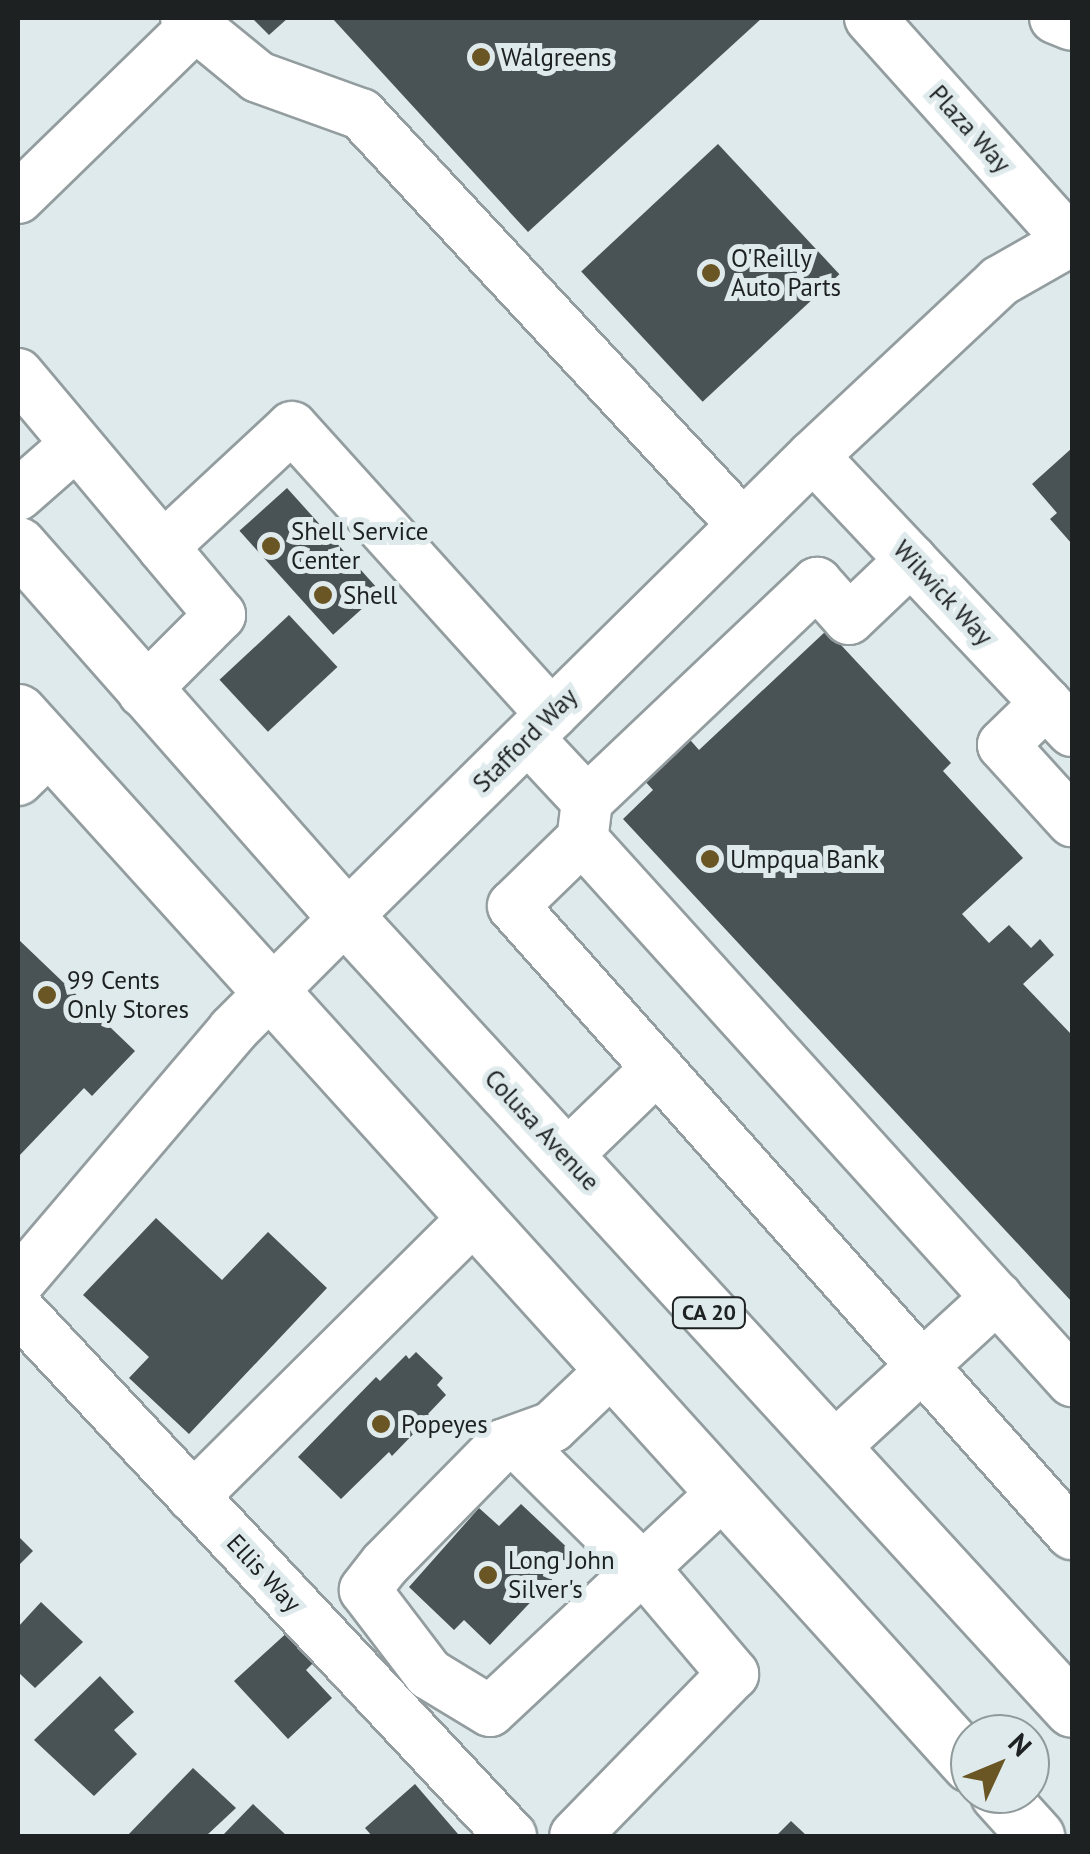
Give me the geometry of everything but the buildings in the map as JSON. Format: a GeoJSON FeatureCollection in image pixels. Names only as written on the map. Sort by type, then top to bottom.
{"type":"FeatureCollection","features":[{"type":"Feature","properties":{"kind":"highway","name":"Colusa Avenue"},"geometry":{"type":"LineString","coordinates":[[18,546],[143,692],[346,917],[1069,1699]]}},
{"type":"Feature","properties":{"kind":"highway"},"geometry":{"type":"LineString","coordinates":[[28,747],[272,991],[950,1742]]}},
{"type":"Feature","properties":{"kind":"highway"},"geometry":{"type":"LineString","coordinates":[[1016,1814],[1036,1836]]}},
{"type":"Feature","properties":{"kind":"street","name":"Plaza Way"},"geometry":{"type":"LineString","coordinates":[[870,18],[1071,241]]}},
{"type":"Feature","properties":{"kind":"street"},"geometry":{"type":"LineString","coordinates":[[1055,18],[1072,25]]}},
{"type":"Feature","properties":{"kind":"street"},"geometry":{"type":"LineString","coordinates":[[18,198],[190,22],[258,76],[361,114],[743,526]]}},
{"type":"Feature","properties":{"kind":"street","name":"Stafford Way"},"geometry":{"type":"LineString","coordinates":[[18,1283],[233,1030],[346,917],[813,456],[1000,281],[1071,241]]}},
{"type":"Feature","properties":{"kind":"street"},"geometry":{"type":"LineString","coordinates":[[18,374],[220,615],[143,692]]}},
{"type":"Feature","properties":{"kind":"street"},"geometry":{"type":"LineString","coordinates":[[162,547],[292,427],[449,601],[540,726],[584,820],[1072,1381]]}},
{"type":"Feature","properties":{"kind":"street"},"geometry":{"type":"LineString","coordinates":[[18,496],[76,444]]}},
{"type":"Feature","properties":{"kind":"street","name":"Wilwick Way"},"geometry":{"type":"LineString","coordinates":[[813,456],[1059,717]]}},
{"type":"Feature","properties":{"kind":"street"},"geometry":{"type":"LineString","coordinates":[[912,560],[849,618],[817,583],[584,820],[513,906],[1072,1534]]}},
{"type":"Feature","properties":{"kind":"street"},"geometry":{"type":"LineString","coordinates":[[1059,717],[1003,744],[1072,821]]}},
{"type":"Feature","properties":{"kind":"street"},"geometry":{"type":"LineString","coordinates":[[566,1156],[657,1068]]}},
{"type":"Feature","properties":{"kind":"street"},"geometry":{"type":"LineString","coordinates":[[194,1498],[476,1216]]}},
{"type":"Feature","properties":{"kind":"street"},"geometry":{"type":"LineString","coordinates":[[833,1448],[997,1297]]}},
{"type":"Feature","properties":{"kind":"street","name":"Ellis Way"},"geometry":{"type":"LineString","coordinates":[[18,1309],[511,1836]]}},
{"type":"Feature","properties":{"kind":"street"},"geometry":{"type":"LineString","coordinates":[[490,1711],[428,1674],[365,1590],[385,1564],[502,1445],[552,1427],[613,1369]]}},
{"type":"Feature","properties":{"kind":"street"},"geometry":{"type":"LineString","coordinates":[[515,1441],[644,1569],[733,1674],[575,1836]]}},
{"type":"Feature","properties":{"kind":"street"},"geometry":{"type":"LineString","coordinates":[[440,1761],[724,1492]]}},
{"type":"Feature","properties":{"kind":"place","name":"Walgreens"},"geometry":{"type":"Point","coordinates":[481,57]}},
{"type":"Feature","properties":{"kind":"place","name":"O'Reilly Auto Parts"},"geometry":{"type":"Point","coordinates":[711,273]}},
{"type":"Feature","properties":{"kind":"place","name":"Shell Service Center"},"geometry":{"type":"Point","coordinates":[271,546]}},
{"type":"Feature","properties":{"kind":"place","name":"Shell"},"geometry":{"type":"Point","coordinates":[323,595]}},
{"type":"Feature","properties":{"kind":"place","name":"Umpqua Bank"},"geometry":{"type":"Point","coordinates":[710,859]}},
{"type":"Feature","properties":{"kind":"place","name":"99 Cents Only Stores"},"geometry":{"type":"Point","coordinates":[47,995]}},
{"type":"Feature","properties":{"kind":"place","name":"Popeyes"},"geometry":{"type":"Point","coordinates":[381,1424]}},
{"type":"Feature","properties":{"kind":"place","name":"Long John Silver's"},"geometry":{"type":"Point","coordinates":[488,1575]}}]}
